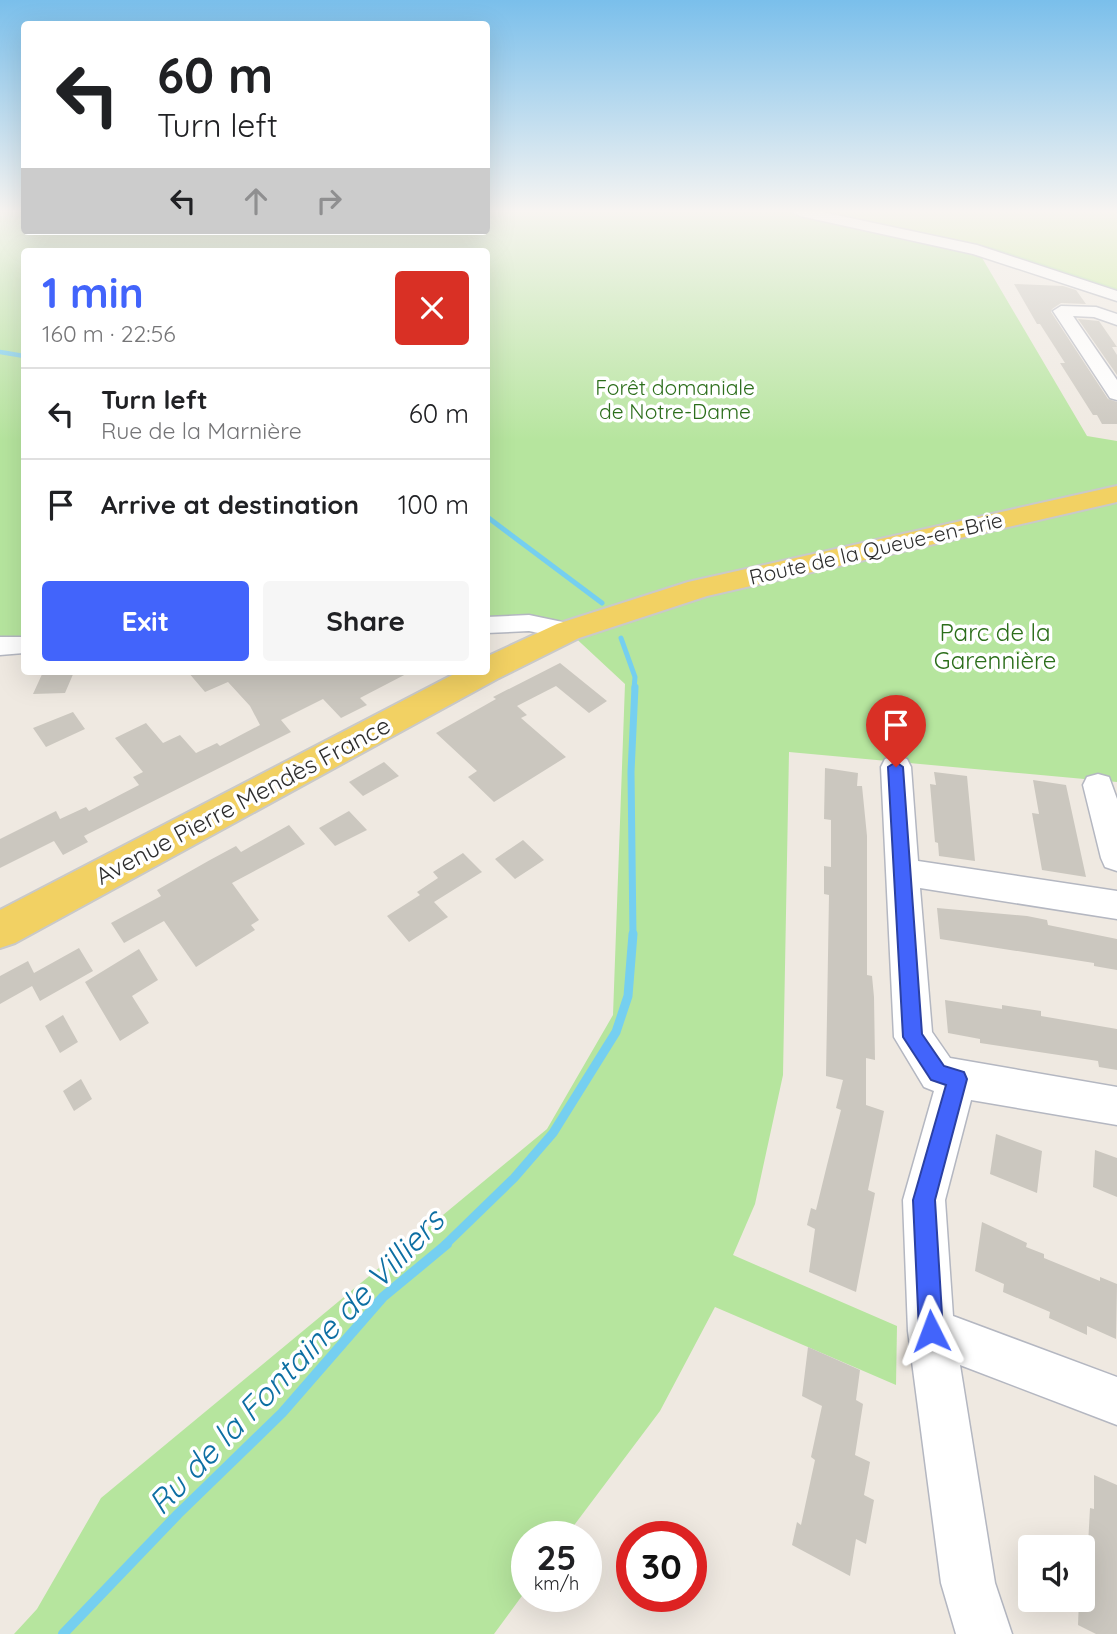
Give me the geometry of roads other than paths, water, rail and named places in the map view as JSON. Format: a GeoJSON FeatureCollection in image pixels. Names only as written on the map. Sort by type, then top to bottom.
{"type":"FeatureCollection","features":[{"type":"Feature","properties":{"kind":"main road","name":"Route de la Queue-en-Brie"},"geometry":{"type":"LineString","coordinates":[[636,609],[699,589],[1117,494]]}},
{"type":"Feature","properties":{"kind":"main road","name":"Avenue Pierre Mendès France"},"geometry":{"type":"LineString","coordinates":[[490,670],[568,631],[636,609]]}},
{"type":"Feature","properties":{"kind":"main road","name":"Avenue Pierre Mendès France"},"geometry":{"type":"LineString","coordinates":[[0,930],[480,675]]}},
{"type":"Feature","properties":{"kind":"street"},"geometry":{"type":"LineString","coordinates":[[1046,288],[1117,394]]}},
{"type":"Feature","properties":{"kind":"street"},"geometry":{"type":"LineString","coordinates":[[1093,288],[1117,296]]}},
{"type":"Feature","properties":{"kind":"street"},"geometry":{"type":"LineString","coordinates":[[1054,300],[1117,320]]}},
{"type":"Feature","properties":{"kind":"street"},"geometry":{"type":"LineString","coordinates":[[490,625],[529,624],[568,631]]}},
{"type":"Feature","properties":{"kind":"street"},"geometry":{"type":"LineString","coordinates":[[0,646],[21,645]]}},
{"type":"Feature","properties":{"kind":"street"},"geometry":{"type":"LineString","coordinates":[[896,767],[913,1037],[938,1073],[957,1079],[1117,1106]]}},
{"type":"Feature","properties":{"kind":"street"},"geometry":{"type":"LineString","coordinates":[[1098,785],[1117,858]]}},
{"type":"Feature","properties":{"kind":"street"},"geometry":{"type":"LineString","coordinates":[[902,872],[1117,905]]}},
{"type":"Feature","properties":{"kind":"street"},"geometry":{"type":"LineString","coordinates":[[957,1079],[924,1200],[931,1331],[968,1583],[984,1634]]}},
{"type":"Feature","properties":{"kind":"street"},"geometry":{"type":"LineString","coordinates":[[931,1331],[1117,1401]]}},
{"type":"Feature","properties":{"kind":"waterway","name":"Ru de la Fontaine de Villiers"},"geometry":{"type":"LineString","coordinates":[[0,352],[21,356]]}},
{"type":"Feature","properties":{"kind":"waterway","name":"Ru de la Fontaine de Villiers"},"geometry":{"type":"LineString","coordinates":[[490,519],[602,603]]}},
{"type":"Feature","properties":{"kind":"waterway","name":"Ru de la Fontaine de Villiers"},"geometry":{"type":"LineString","coordinates":[[621,638],[635,677],[634,689]]}},
{"type":"Feature","properties":{"kind":"waterway","name":"Ru de la Fontaine de Villiers"},"geometry":{"type":"LineString","coordinates":[[633,934],[631,772],[635,687]]}},
{"type":"Feature","properties":{"kind":"waterway","name":"Ru de la Fontaine de Villiers"},"geometry":{"type":"LineString","coordinates":[[445,1245],[514,1178],[553,1133],[616,1032],[628,996],[633,934]]}},
{"type":"Feature","properties":{"kind":"waterway","name":"Ru de la Fontaine de Villiers"},"geometry":{"type":"LineString","coordinates":[[63,1634],[178,1514],[282,1413],[383,1297],[447,1244]]}},
{"type":"Feature","properties":{"kind":"park label","name":"Forêt domaniale de Notre-Dame"},"geometry":{"type":"Point","coordinates":[675,400]}},
{"type":"Feature","properties":{"kind":"park label","name":"Parc de la Garennière"},"geometry":{"type":"Point","coordinates":[995,647]}}]}
